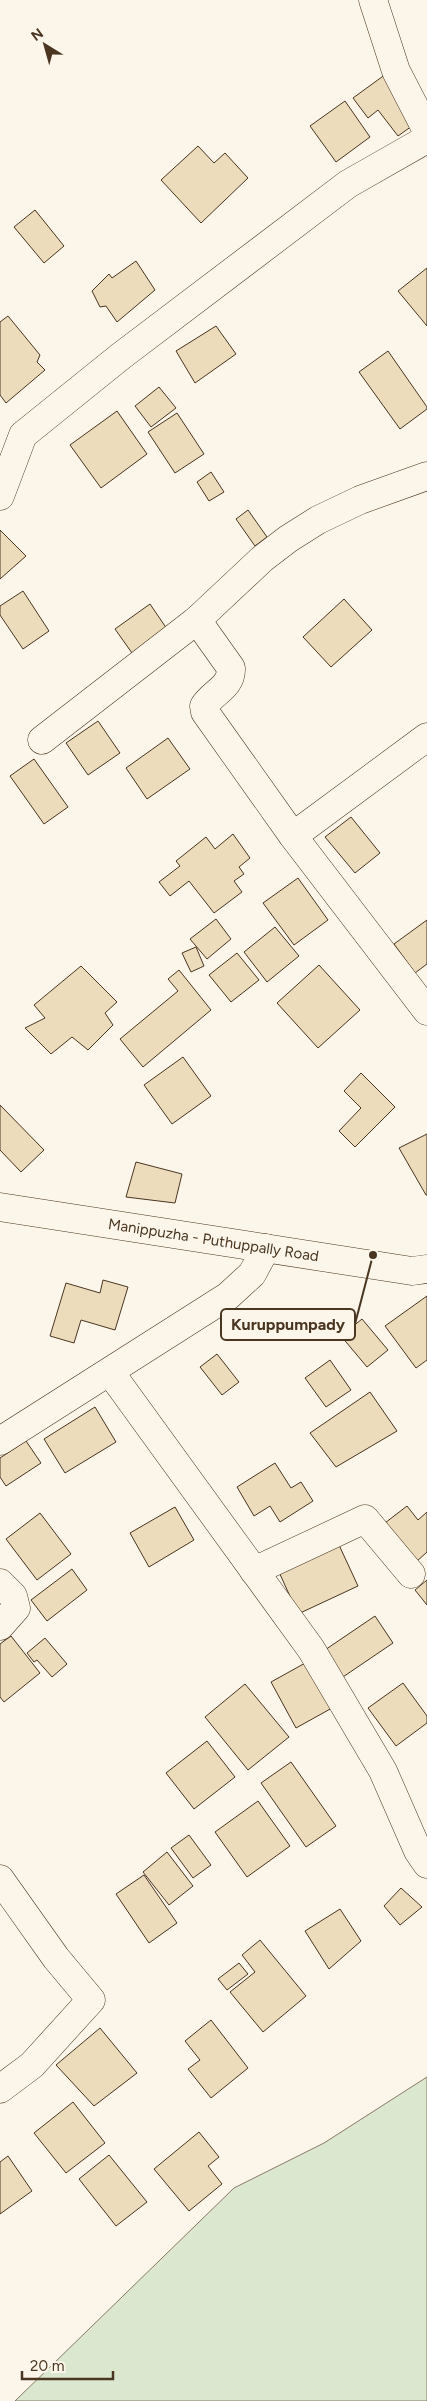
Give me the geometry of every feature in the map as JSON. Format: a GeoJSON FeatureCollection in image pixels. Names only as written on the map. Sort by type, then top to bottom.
{"type":"FeatureCollection","features":[{"type":"Feature","properties":{"kind":"street"},"geometry":{"type":"LineString","coordinates":[[373,0],[396,71],[427,131]]}},
{"type":"Feature","properties":{"kind":"street"},"geometry":{"type":"LineString","coordinates":[[0,496],[22,435],[121,356],[348,184],[427,140]]}},
{"type":"Feature","properties":{"kind":"street"},"geometry":{"type":"LineString","coordinates":[[42,740],[197,620],[262,559],[318,520],[360,500],[427,476]]}},
{"type":"Feature","properties":{"kind":"street"},"geometry":{"type":"LineString","coordinates":[[197,620],[231,668],[229,682],[208,700],[204,706],[206,712],[293,836],[427,1011]]}},
{"type":"Feature","properties":{"kind":"street"},"geometry":{"type":"LineString","coordinates":[[293,836],[427,737]]}},
{"type":"Feature","properties":{"kind":"street","name":"Manippuzha - Puthuppally Road"},"geometry":{"type":"LineString","coordinates":[[0,1207],[412,1271],[427,1269]]}},
{"type":"Feature","properties":{"kind":"street"},"geometry":{"type":"LineString","coordinates":[[0,1441],[228,1296],[252,1274],[266,1248]]}},
{"type":"Feature","properties":{"kind":"street"},"geometry":{"type":"LineString","coordinates":[[110,1372],[310,1649],[383,1771],[418,1851],[427,1864]]}},
{"type":"Feature","properties":{"kind":"street"},"geometry":{"type":"LineString","coordinates":[[254,1571],[365,1519],[411,1574]]}},
{"type":"Feature","properties":{"kind":"street"},"geometry":{"type":"LineString","coordinates":[[0,1584],[13,1596],[16,1608],[0,1626]]}},
{"type":"Feature","properties":{"kind":"street"},"geometry":{"type":"LineString","coordinates":[[0,1880],[56,1958],[91,2000],[32,2065],[0,2089]]}},
{"type":"Feature","properties":{"kind":"green space"},"geometry":{"type":"Polygon","coordinates":[[[427,2077],[427,2401],[15,2401],[234,2188],[324,2143],[427,2077]]]}},
{"type":"Feature","properties":{"kind":"building"},"geometry":{"type":"Polygon","coordinates":[[[386,74],[419,121],[398,136],[378,110],[368,118],[353,98],[386,74]]]}},
{"type":"Feature","properties":{"kind":"building"},"geometry":{"type":"Polygon","coordinates":[[[345,101],[370,137],[336,162],[310,126],[345,101]]]}},
{"type":"Feature","properties":{"kind":"building"},"geometry":{"type":"Polygon","coordinates":[[[198,146],[214,163],[225,153],[248,178],[201,223],[161,180],[198,146]]]}},
{"type":"Feature","properties":{"kind":"building"},"geometry":{"type":"Polygon","coordinates":[[[35,210],[64,246],[44,263],[14,227],[35,210]]]}},
{"type":"Feature","properties":{"kind":"building"},"geometry":{"type":"Polygon","coordinates":[[[136,261],[155,290],[117,322],[106,306],[100,307],[92,291],[109,274],[112,278],[136,261]]]}},
{"type":"Feature","properties":{"kind":"building"},"geometry":{"type":"Polygon","coordinates":[[[427,268],[427,326],[398,291],[427,268]]]}},
{"type":"Feature","properties":{"kind":"building"},"geometry":{"type":"Polygon","coordinates":[[[8,316],[40,355],[37,362],[45,370],[6,403],[0,395],[0,322],[8,316]]]}},
{"type":"Feature","properties":{"kind":"building"},"geometry":{"type":"Polygon","coordinates":[[[216,326],[236,354],[195,383],[176,351],[216,326]]]}},
{"type":"Feature","properties":{"kind":"building"},"geometry":{"type":"Polygon","coordinates":[[[388,351],[427,407],[427,409],[400,429],[359,372],[388,351]]]}},
{"type":"Feature","properties":{"kind":"building"},"geometry":{"type":"Polygon","coordinates":[[[159,387],[176,408],[151,427],[135,406],[159,387]]]}},
{"type":"Feature","properties":{"kind":"building"},"geometry":{"type":"Polygon","coordinates":[[[117,411],[147,454],[101,488],[70,445],[117,411]]]}},
{"type":"Feature","properties":{"kind":"building"},"geometry":{"type":"Polygon","coordinates":[[[177,413],[204,454],[175,473],[148,432],[177,413]]]}},
{"type":"Feature","properties":{"kind":"building"},"geometry":{"type":"Polygon","coordinates":[[[211,472],[224,492],[209,501],[197,482],[211,472]]]}},
{"type":"Feature","properties":{"kind":"building"},"geometry":{"type":"Polygon","coordinates":[[[248,510],[267,537],[255,546],[236,519],[248,510]]]}},
{"type":"Feature","properties":{"kind":"building"},"geometry":{"type":"Polygon","coordinates":[[[0,530],[26,556],[0,579],[0,530]]]}},
{"type":"Feature","properties":{"kind":"building"},"geometry":{"type":"Polygon","coordinates":[[[23,591],[49,631],[23,649],[0,615],[0,606],[23,591]]]}},
{"type":"Feature","properties":{"kind":"building"},"geometry":{"type":"Polygon","coordinates":[[[344,599],[372,630],[331,667],[303,637],[344,599]]]}},
{"type":"Feature","properties":{"kind":"building"},"geometry":{"type":"Polygon","coordinates":[[[150,604],[167,629],[132,653],[115,629],[150,604]]]}},
{"type":"Feature","properties":{"kind":"building"},"geometry":{"type":"Polygon","coordinates":[[[98,721],[120,753],[88,775],[66,743],[98,721]]]}},
{"type":"Feature","properties":{"kind":"building"},"geometry":{"type":"Polygon","coordinates":[[[168,738],[190,769],[147,799],[126,768],[168,738]]]}},
{"type":"Feature","properties":{"kind":"building"},"geometry":{"type":"Polygon","coordinates":[[[34,759],[68,807],[44,824],[10,776],[34,759]]]}},
{"type":"Feature","properties":{"kind":"building"},"geometry":{"type":"Polygon","coordinates":[[[351,817],[380,853],[355,873],[325,837],[351,817]]]}},
{"type":"Feature","properties":{"kind":"building"},"geometry":{"type":"Polygon","coordinates":[[[233,834],[250,858],[239,867],[244,874],[234,881],[242,892],[214,913],[189,881],[170,896],[159,882],[180,866],[176,861],[206,837],[215,849],[233,834]]]}},
{"type":"Feature","properties":{"kind":"building"},"geometry":{"type":"Polygon","coordinates":[[[298,878],[328,920],[294,945],[263,903],[298,878]]]}},
{"type":"Feature","properties":{"kind":"building"},"geometry":{"type":"Polygon","coordinates":[[[216,919],[231,939],[207,959],[190,939],[216,919]]]}},
{"type":"Feature","properties":{"kind":"building"},"geometry":{"type":"Polygon","coordinates":[[[427,920],[427,964],[415,973],[394,944],[427,920]]]}},
{"type":"Feature","properties":{"kind":"building"},"geometry":{"type":"Polygon","coordinates":[[[275,927],[299,956],[267,982],[244,952],[275,927]]]}},
{"type":"Feature","properties":{"kind":"building"},"geometry":{"type":"Polygon","coordinates":[[[196,947],[204,966],[191,972],[182,953],[196,947]]]}},
{"type":"Feature","properties":{"kind":"building"},"geometry":{"type":"Polygon","coordinates":[[[237,953],[259,980],[231,1002],[209,975],[237,953]]]}},
{"type":"Feature","properties":{"kind":"building"},"geometry":{"type":"Polygon","coordinates":[[[319,965],[360,1010],[318,1048],[277,1003],[319,965]]]}},
{"type":"Feature","properties":{"kind":"building"},"geometry":{"type":"Polygon","coordinates":[[[81,966],[117,1002],[105,1013],[113,1025],[88,1050],[72,1037],[51,1054],[25,1028],[45,1018],[34,1005],[81,966]]]}},
{"type":"Feature","properties":{"kind":"building"},"geometry":{"type":"Polygon","coordinates":[[[179,970],[211,1010],[143,1067],[120,1039],[178,991],[168,979],[179,970]]]}},
{"type":"Feature","properties":{"kind":"building"},"geometry":{"type":"Polygon","coordinates":[[[183,1057],[211,1096],[172,1124],[144,1085],[183,1057]]]}},
{"type":"Feature","properties":{"kind":"building"},"geometry":{"type":"Polygon","coordinates":[[[361,1073],[395,1107],[355,1147],[339,1131],[361,1108],[344,1091],[361,1073]]]}},
{"type":"Feature","properties":{"kind":"building"},"geometry":{"type":"Polygon","coordinates":[[[0,1105],[44,1150],[21,1172],[0,1150],[0,1105]]]}},
{"type":"Feature","properties":{"kind":"building"},"geometry":{"type":"Polygon","coordinates":[[[427,1134],[427,1195],[426,1195],[399,1148],[427,1134]]]}},
{"type":"Feature","properties":{"kind":"building"},"geometry":{"type":"Polygon","coordinates":[[[136,1162],[182,1174],[175,1203],[126,1197],[136,1162]]]}},
{"type":"Feature","properties":{"kind":"building"},"geometry":{"type":"Polygon","coordinates":[[[103,1280],[128,1287],[115,1330],[81,1320],[74,1343],[50,1336],[66,1283],[100,1293],[103,1280]]]}},
{"type":"Feature","properties":{"kind":"building"},"geometry":{"type":"Polygon","coordinates":[[[427,1296],[427,1360],[416,1368],[385,1326],[427,1296]]]}},
{"type":"Feature","properties":{"kind":"building"},"geometry":{"type":"Polygon","coordinates":[[[362,1319],[388,1350],[367,1367],[341,1336],[362,1319]]]}},
{"type":"Feature","properties":{"kind":"building"},"geometry":{"type":"Polygon","coordinates":[[[217,1354],[239,1382],[222,1395],[200,1367],[217,1354]]]}},
{"type":"Feature","properties":{"kind":"building"},"geometry":{"type":"Polygon","coordinates":[[[330,1360],[351,1390],[326,1407],[305,1378],[330,1360]]]}},
{"type":"Feature","properties":{"kind":"building"},"geometry":{"type":"Polygon","coordinates":[[[370,1392],[397,1431],[336,1467],[310,1433],[370,1392]]]}},
{"type":"Feature","properties":{"kind":"building"},"geometry":{"type":"Polygon","coordinates":[[[95,1407],[116,1442],[65,1473],[44,1439],[95,1407]]]}},
{"type":"Feature","properties":{"kind":"building"},"geometry":{"type":"Polygon","coordinates":[[[26,1441],[41,1463],[6,1486],[0,1477],[0,1458],[26,1441]]]}},
{"type":"Feature","properties":{"kind":"building"},"geometry":{"type":"Polygon","coordinates":[[[275,1463],[291,1488],[301,1482],[313,1501],[280,1522],[270,1506],[254,1516],[237,1487],[275,1463]]]}},
{"type":"Feature","properties":{"kind":"building"},"geometry":{"type":"Polygon","coordinates":[[[407,1506],[418,1520],[427,1512],[427,1552],[416,1562],[385,1523],[407,1506]]]}},
{"type":"Feature","properties":{"kind":"building"},"geometry":{"type":"Polygon","coordinates":[[[175,1507],[194,1540],[149,1567],[130,1533],[175,1507]]]}},
{"type":"Feature","properties":{"kind":"building"},"geometry":{"type":"Polygon","coordinates":[[[40,1513],[71,1554],[37,1580],[6,1539],[40,1513]]]}},
{"type":"Feature","properties":{"kind":"building"},"geometry":{"type":"Polygon","coordinates":[[[339,1545],[358,1586],[298,1614],[279,1572],[339,1545]]]}},
{"type":"Feature","properties":{"kind":"building"},"geometry":{"type":"Polygon","coordinates":[[[72,1569],[87,1590],[47,1621],[31,1600],[72,1569]]]}},
{"type":"Feature","properties":{"kind":"building"},"geometry":{"type":"Polygon","coordinates":[[[427,1580],[427,1605],[415,1590],[427,1580]]]}},
{"type":"Feature","properties":{"kind":"building"},"geometry":{"type":"Polygon","coordinates":[[[375,1616],[393,1643],[337,1681],[319,1654],[375,1616]]]}},
{"type":"Feature","properties":{"kind":"building"},"geometry":{"type":"Polygon","coordinates":[[[11,1636],[40,1673],[4,1702],[0,1697],[0,1644],[11,1636]]]}},
{"type":"Feature","properties":{"kind":"building"},"geometry":{"type":"Polygon","coordinates":[[[45,1638],[67,1664],[52,1677],[37,1660],[34,1662],[27,1653],[45,1638]]]}},
{"type":"Feature","properties":{"kind":"building"},"geometry":{"type":"Polygon","coordinates":[[[307,1662],[332,1708],[296,1728],[271,1682],[307,1662]]]}},
{"type":"Feature","properties":{"kind":"building"},"geometry":{"type":"Polygon","coordinates":[[[403,1683],[427,1716],[427,1723],[396,1746],[368,1708],[403,1683]]]}},
{"type":"Feature","properties":{"kind":"building"},"geometry":{"type":"Polygon","coordinates":[[[245,1684],[289,1737],[248,1770],[205,1717],[245,1684]]]}},
{"type":"Feature","properties":{"kind":"building"},"geometry":{"type":"Polygon","coordinates":[[[207,1741],[235,1777],[194,1809],[166,1773],[207,1741]]]}},
{"type":"Feature","properties":{"kind":"building"},"geometry":{"type":"Polygon","coordinates":[[[291,1762],[336,1826],[306,1847],[261,1783],[291,1762]]]}},
{"type":"Feature","properties":{"kind":"building"},"geometry":{"type":"Polygon","coordinates":[[[258,1801],[290,1846],[247,1877],[215,1832],[258,1801]]]}},
{"type":"Feature","properties":{"kind":"building"},"geometry":{"type":"Polygon","coordinates":[[[189,1835],[211,1865],[193,1878],[171,1848],[189,1835]]]}},
{"type":"Feature","properties":{"kind":"building"},"geometry":{"type":"Polygon","coordinates":[[[167,1852],[193,1886],[169,1905],[143,1872],[167,1852]]]}},
{"type":"Feature","properties":{"kind":"building"},"geometry":{"type":"Polygon","coordinates":[[[144,1875],[177,1923],[149,1943],[116,1894],[144,1875]]]}},
{"type":"Feature","properties":{"kind":"building"},"geometry":{"type":"Polygon","coordinates":[[[401,1888],[422,1907],[400,1925],[384,1906],[401,1888]]]}},
{"type":"Feature","properties":{"kind":"building"},"geometry":{"type":"Polygon","coordinates":[[[340,1909],[361,1941],[329,1969],[305,1931],[340,1909]]]}},
{"type":"Feature","properties":{"kind":"building"},"geometry":{"type":"Polygon","coordinates":[[[260,1940],[306,1996],[263,2032],[230,1992],[255,1972],[242,1955],[260,1940]]]}},
{"type":"Feature","properties":{"kind":"building"},"geometry":{"type":"Polygon","coordinates":[[[239,1963],[248,1974],[227,1990],[218,1979],[239,1963]]]}},
{"type":"Feature","properties":{"kind":"building"},"geometry":{"type":"Polygon","coordinates":[[[211,2020],[248,2068],[211,2098],[188,2069],[200,2060],[185,2041],[211,2020]]]}},
{"type":"Feature","properties":{"kind":"building"},"geometry":{"type":"Polygon","coordinates":[[[100,2028],[137,2073],[94,2106],[56,2065],[100,2028]]]}},
{"type":"Feature","properties":{"kind":"building"},"geometry":{"type":"Polygon","coordinates":[[[73,2102],[105,2143],[66,2173],[34,2133],[73,2102]]]}},
{"type":"Feature","properties":{"kind":"building"},"geometry":{"type":"Polygon","coordinates":[[[199,2132],[219,2157],[208,2166],[222,2184],[189,2211],[154,2169],[199,2132]]]}},
{"type":"Feature","properties":{"kind":"building"},"geometry":{"type":"Polygon","coordinates":[[[109,2155],[147,2202],[116,2226],[79,2179],[109,2155]]]}},
{"type":"Feature","properties":{"kind":"building"},"geometry":{"type":"Polygon","coordinates":[[[8,2156],[32,2191],[0,2214],[0,2162],[8,2156]]]}},
{"type":"Feature","properties":{"kind":"place","name":"Kuruppumpady"},"geometry":{"type":"Point","coordinates":[373,1255]}}]}
